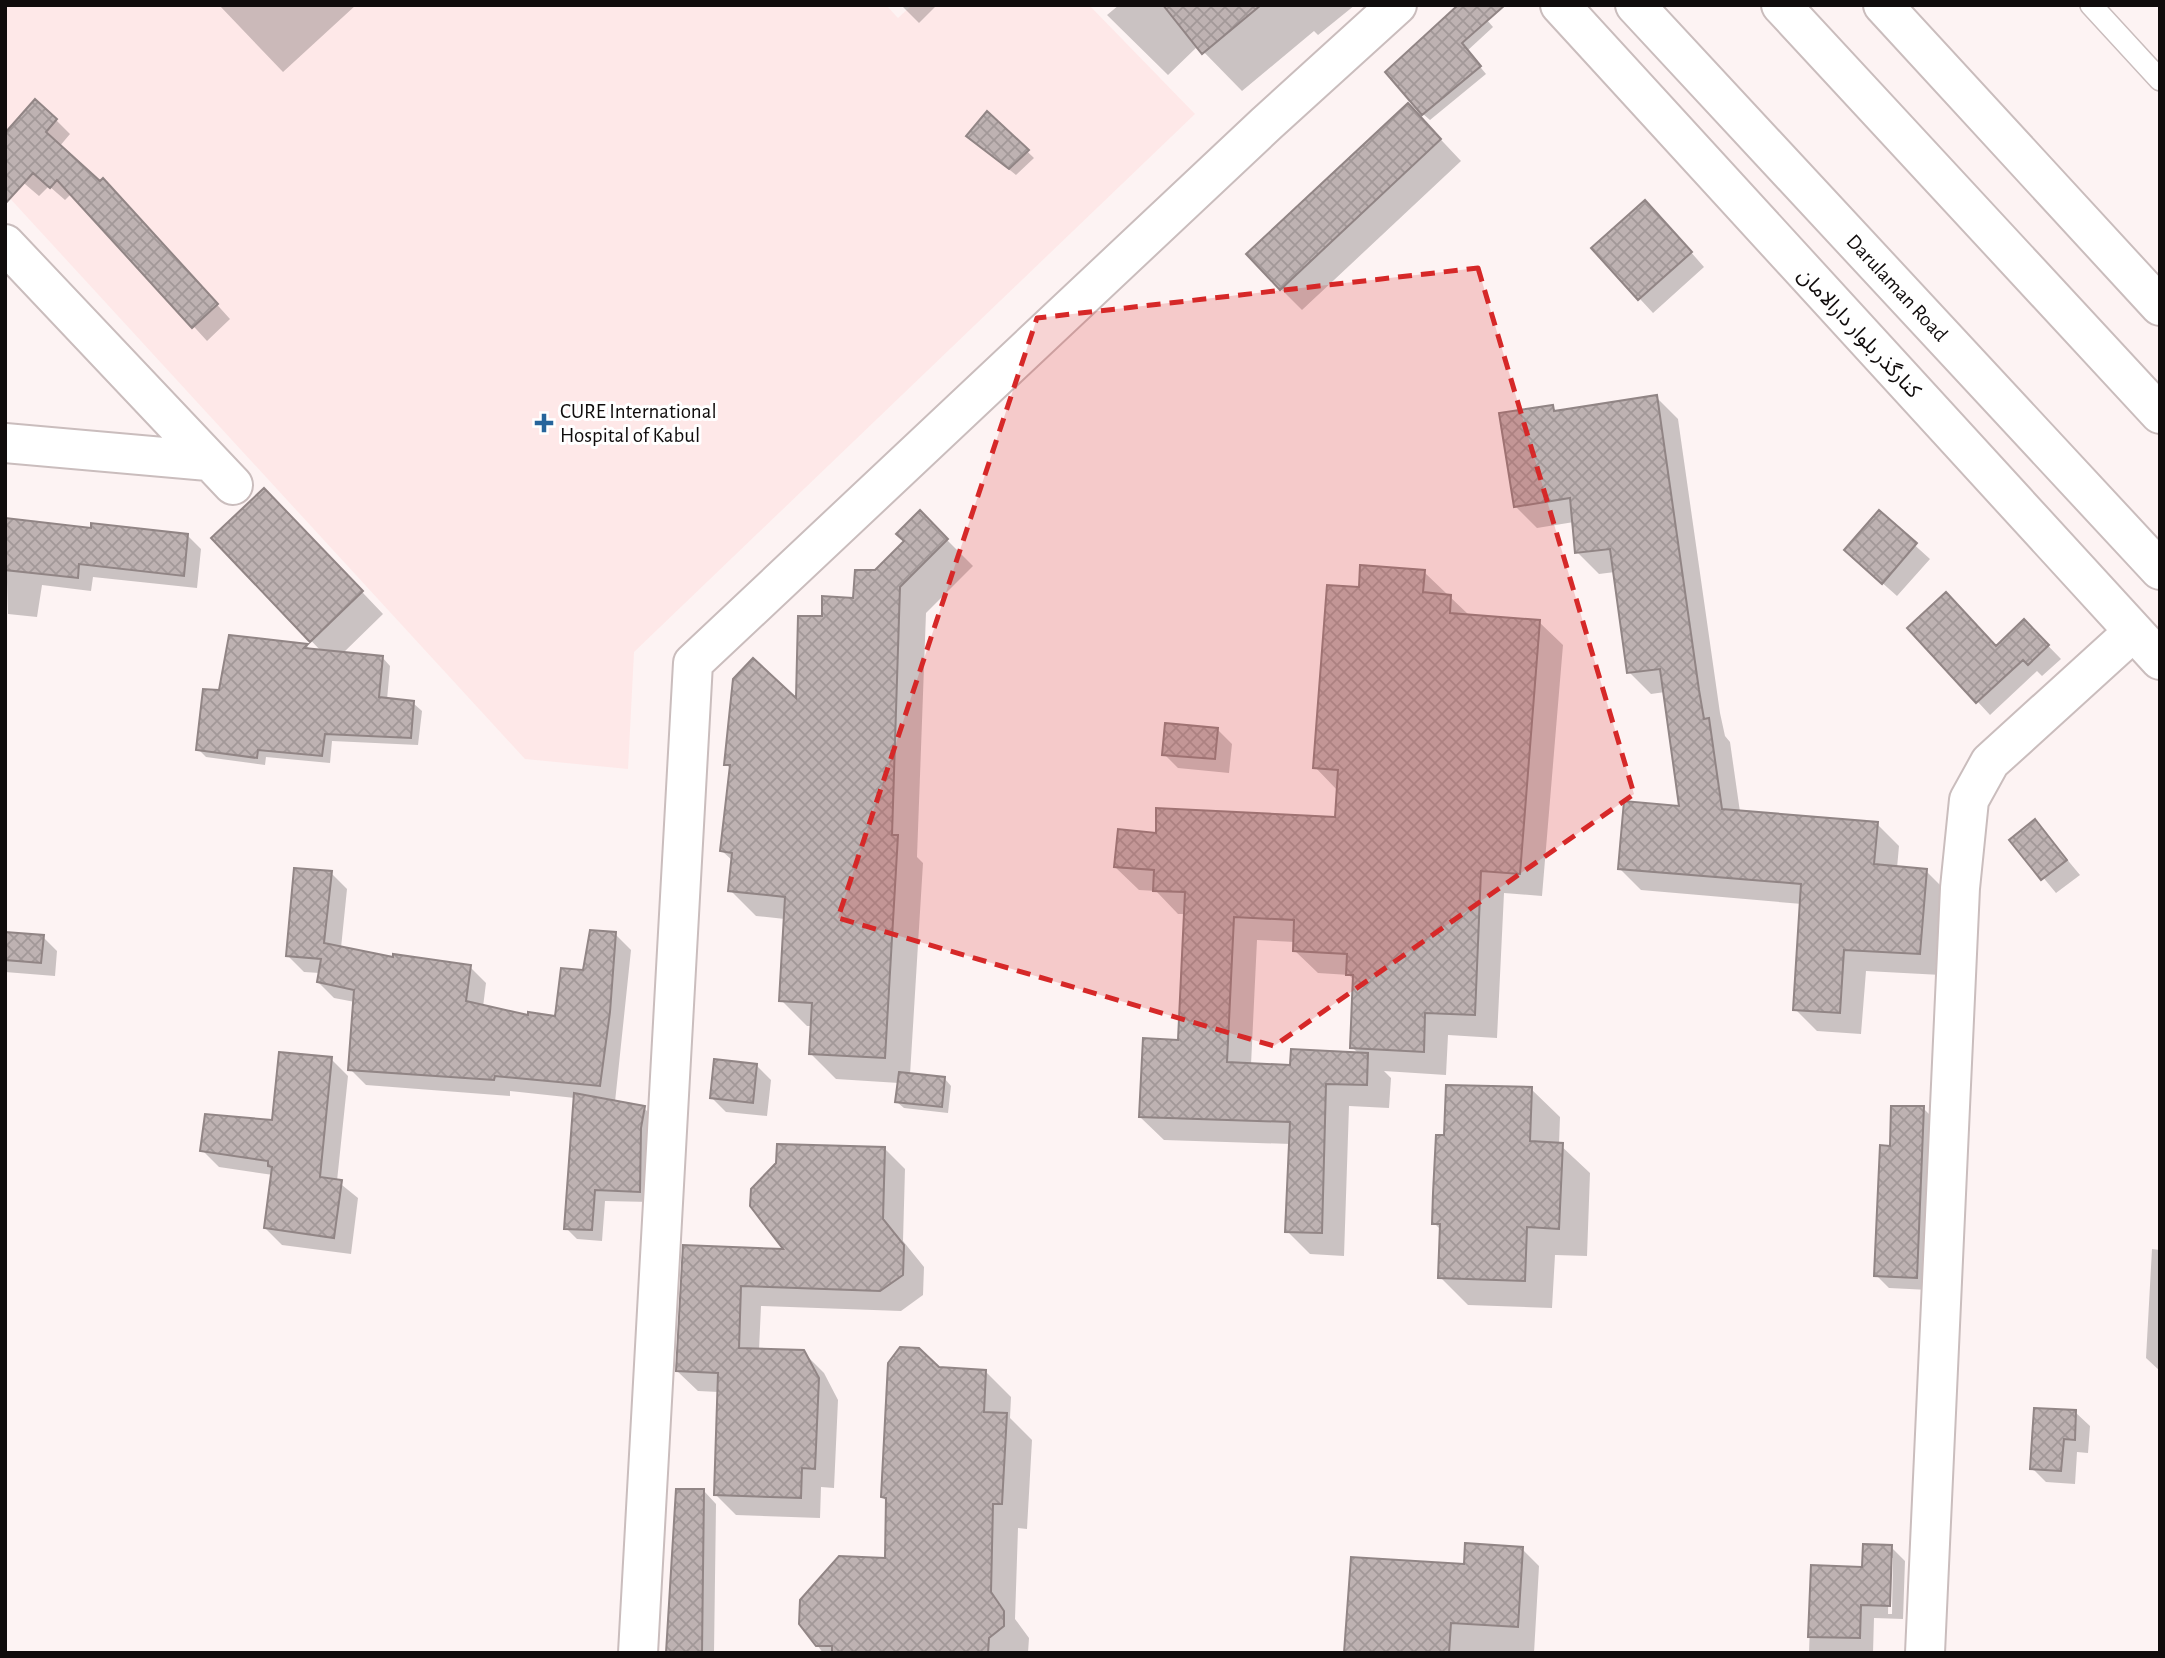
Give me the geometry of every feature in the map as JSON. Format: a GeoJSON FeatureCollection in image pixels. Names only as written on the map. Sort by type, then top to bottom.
{"type":"FeatureCollection","features":[{"type":"Feature","properties":{"kind":"street"},"geometry":{"type":"LineString","coordinates":[[638,1653],[692,663],[1397,5]]}},
{"type":"Feature","properties":{"kind":"street","name":"کنارگذر بلوار دارالامان"},"geometry":{"type":"LineString","coordinates":[[1560,5],[2160,660]]}},
{"type":"Feature","properties":{"kind":"street","name":"Darulaman Road"},"geometry":{"type":"LineString","coordinates":[[1635,5],[2160,570]]}},
{"type":"Feature","properties":{"kind":"street"},"geometry":{"type":"LineString","coordinates":[[1781,5],[2160,414]]}},
{"type":"Feature","properties":{"kind":"street"},"geometry":{"type":"LineString","coordinates":[[1883,5],[2160,306]]}},
{"type":"Feature","properties":{"kind":"street"},"geometry":{"type":"LineString","coordinates":[[5,244],[220,473],[5,443]]}},
{"type":"Feature","properties":{"kind":"street"},"geometry":{"type":"LineString","coordinates":[[1925,1653],[1960,888],[1969,800],[1990,762],[2133,632]]}},
{"type":"Feature","properties":{"kind":"lane"},"geometry":{"type":"LineString","coordinates":[[2091,5],[2160,80]]}},
{"type":"Feature","properties":{"kind":"highlighted area"},"geometry":{"type":"Polygon","coordinates":[[[1478,268],[1634,794],[1274,1046],[838,918],[1037,318],[1478,268]]]}},
{"type":"Feature","properties":{"kind":"shaded area","name":"CURE International Hospital of Kabul"},"geometry":{"type":"Polygon","coordinates":[[[5,5],[886,5],[898,18],[912,5],[1089,5],[1195,114],[634,652],[628,769],[525,759],[5,193],[5,5]]]}},
{"type":"Feature","properties":{"kind":"building"},"geometry":{"type":"Polygon","coordinates":[[[1163,5],[1261,5],[1202,54],[1163,5]]]}},
{"type":"Feature","properties":{"kind":"building"},"geometry":{"type":"Polygon","coordinates":[[[1458,5],[1505,5],[1462,43],[1481,66],[1422,115],[1385,72],[1458,5]]]}},
{"type":"Feature","properties":{"kind":"building"},"geometry":{"type":"Polygon","coordinates":[[[35,99],[57,119],[46,132],[100,181],[103,178],[218,304],[192,328],[57,180],[50,188],[33,173],[5,204],[5,133],[35,99]]]}},
{"type":"Feature","properties":{"kind":"building"},"geometry":{"type":"Polygon","coordinates":[[[1408,103],[1441,139],[1280,290],[1246,254],[1408,103]]]}},
{"type":"Feature","properties":{"kind":"building"},"geometry":{"type":"Polygon","coordinates":[[[987,111],[1029,150],[1009,169],[966,136],[987,111]]]}},
{"type":"Feature","properties":{"kind":"building"},"geometry":{"type":"Polygon","coordinates":[[[1645,200],[1692,252],[1638,300],[1591,248],[1645,200]]]}},
{"type":"Feature","properties":{"kind":"building"},"geometry":{"type":"Polygon","coordinates":[[[1657,395],[1699,690],[1704,719],[1709,718],[1722,809],[1878,822],[1874,864],[1927,869],[1920,954],[1844,950],[1840,1013],[1793,1010],[1801,884],[1618,869],[1624,801],[1679,806],[1660,669],[1627,673],[1610,549],[1575,553],[1570,498],[1514,507],[1499,413],[1553,405],[1554,411],[1657,395]]]}},
{"type":"Feature","properties":{"kind":"building"},"geometry":{"type":"Polygon","coordinates":[[[264,488],[363,591],[310,642],[211,538],[264,488]]]}},
{"type":"Feature","properties":{"kind":"building"},"geometry":{"type":"Polygon","coordinates":[[[920,510],[948,539],[900,587],[892,835],[898,835],[885,1058],[809,1054],[812,1003],[779,1001],[785,897],[728,891],[732,853],[720,851],[730,765],[724,765],[733,679],[753,658],[796,698],[798,616],[822,616],[822,596],[853,598],[855,570],[875,570],[904,541],[896,534],[920,510]]]}},
{"type":"Feature","properties":{"kind":"building"},"geometry":{"type":"Polygon","coordinates":[[[1879,510],[1917,543],[1882,584],[1844,550],[1879,510]]]}},
{"type":"Feature","properties":{"kind":"building"},"geometry":{"type":"Polygon","coordinates":[[[5,518],[91,528],[91,523],[188,534],[184,576],[79,564],[78,578],[5,570],[5,518]]]}},
{"type":"Feature","properties":{"kind":"building"},"geometry":{"type":"Polygon","coordinates":[[[1360,565],[1425,570],[1423,592],[1451,595],[1450,613],[1540,620],[1520,874],[1481,871],[1475,1015],[1425,1013],[1424,1052],[1350,1048],[1353,975],[1346,975],[1347,954],[1293,951],[1294,920],[1234,917],[1227,1062],[1290,1065],[1291,1049],[1368,1053],[1367,1085],[1326,1084],[1322,1233],[1285,1232],[1290,1122],[1139,1117],[1143,1038],[1178,1040],[1185,892],[1153,891],[1154,870],[1114,867],[1118,829],[1156,833],[1156,808],[1335,817],[1338,770],[1313,768],[1327,585],[1359,587],[1360,565]]]}},
{"type":"Feature","properties":{"kind":"building"},"geometry":{"type":"Polygon","coordinates":[[[1946,592],[1996,646],[2024,619],[2049,645],[2028,665],[2023,660],[1976,703],[1907,628],[1946,592]]]}},
{"type":"Feature","properties":{"kind":"building"},"geometry":{"type":"Polygon","coordinates":[[[229,635],[308,644],[304,648],[383,656],[379,697],[414,701],[411,738],[325,734],[322,756],[258,750],[257,758],[196,750],[203,689],[219,690],[229,635]]]}},
{"type":"Feature","properties":{"kind":"building"},"geometry":{"type":"Polygon","coordinates":[[[1165,723],[1218,728],[1215,759],[1162,755],[1165,723]]]}},
{"type":"Feature","properties":{"kind":"building"},"geometry":{"type":"Polygon","coordinates":[[[2035,819],[2067,860],[2041,880],[2009,840],[2035,819]]]}},
{"type":"Feature","properties":{"kind":"building"},"geometry":{"type":"Polygon","coordinates":[[[294,868],[332,871],[324,943],[393,957],[393,954],[471,965],[466,1001],[528,1015],[528,1012],[555,1016],[561,968],[583,970],[590,930],[616,932],[610,1012],[600,1086],[495,1076],[494,1080],[348,1070],[354,990],[317,982],[321,959],[286,956],[294,868]]]}},
{"type":"Feature","properties":{"kind":"building"},"geometry":{"type":"Polygon","coordinates":[[[5,932],[44,935],[41,963],[5,960],[5,932]]]}},
{"type":"Feature","properties":{"kind":"building"},"geometry":{"type":"Polygon","coordinates":[[[279,1052],[332,1057],[320,1177],[342,1180],[334,1238],[264,1228],[272,1167],[268,1166],[268,1161],[200,1151],[205,1114],[272,1120],[279,1052]]]}},
{"type":"Feature","properties":{"kind":"building"},"geometry":{"type":"Polygon","coordinates":[[[714,1059],[757,1064],[753,1103],[710,1098],[714,1059]]]}},
{"type":"Feature","properties":{"kind":"building"},"geometry":{"type":"Polygon","coordinates":[[[899,1072],[945,1077],[942,1107],[895,1102],[899,1072]]]}},
{"type":"Feature","properties":{"kind":"building"},"geometry":{"type":"Polygon","coordinates":[[[1446,1085],[1532,1087],[1530,1141],[1563,1143],[1559,1229],[1527,1227],[1525,1281],[1438,1278],[1440,1224],[1432,1224],[1433,1193],[1436,1135],[1444,1135],[1446,1085]]]}},
{"type":"Feature","properties":{"kind":"building"},"geometry":{"type":"Polygon","coordinates":[[[574,1093],[645,1106],[641,1128],[640,1192],[595,1190],[592,1230],[564,1229],[574,1093]]]}},
{"type":"Feature","properties":{"kind":"building"},"geometry":{"type":"Polygon","coordinates":[[[1891,1106],[1924,1106],[1917,1278],[1874,1276],[1880,1145],[1890,1146],[1891,1106]]]}},
{"type":"Feature","properties":{"kind":"building"},"geometry":{"type":"Polygon","coordinates":[[[777,1144],[885,1147],[883,1219],[904,1245],[903,1275],[880,1291],[741,1286],[739,1348],[804,1350],[819,1378],[815,1469],[802,1468],[801,1498],[714,1495],[718,1373],[676,1371],[683,1245],[783,1249],[750,1206],[751,1189],[776,1163],[777,1144]]]}},
{"type":"Feature","properties":{"kind":"building"},"geometry":{"type":"Polygon","coordinates":[[[900,1347],[919,1348],[939,1367],[986,1370],[984,1412],[1007,1413],[1002,1504],[993,1504],[991,1592],[1004,1611],[1004,1626],[989,1638],[988,1653],[832,1653],[832,1646],[816,1646],[799,1624],[800,1600],[839,1556],[885,1558],[886,1498],[881,1497],[888,1363],[900,1347]]]}},
{"type":"Feature","properties":{"kind":"building"},"geometry":{"type":"Polygon","coordinates":[[[2034,1408],[2076,1410],[2075,1440],[2064,1439],[2061,1471],[2030,1469],[2034,1408]]]}},
{"type":"Feature","properties":{"kind":"building"},"geometry":{"type":"Polygon","coordinates":[[[676,1489],[704,1489],[702,1653],[666,1653],[676,1489]]]}},
{"type":"Feature","properties":{"kind":"building"},"geometry":{"type":"Polygon","coordinates":[[[1465,1543],[1523,1547],[1518,1627],[1451,1623],[1449,1653],[1344,1653],[1351,1557],[1464,1564],[1465,1543]]]}},
{"type":"Feature","properties":{"kind":"building"},"geometry":{"type":"Polygon","coordinates":[[[1863,1544],[1892,1545],[1890,1606],[1861,1605],[1860,1638],[1808,1637],[1811,1565],[1862,1567],[1863,1544]]]}},
{"type":"Feature","properties":{"kind":"place","name":"CURE International Hospital of Kabul"},"geometry":{"type":"Point","coordinates":[544,423]}}]}
